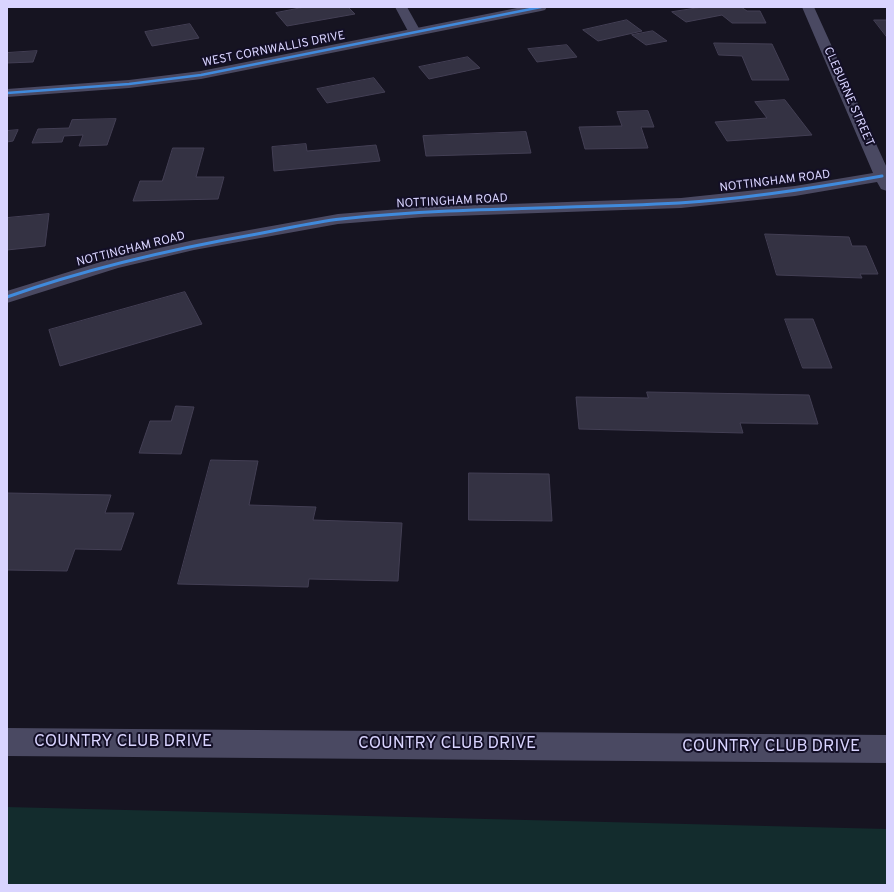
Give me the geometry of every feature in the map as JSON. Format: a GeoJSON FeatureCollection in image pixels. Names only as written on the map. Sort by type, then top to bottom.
{"type":"FeatureCollection","features":[{"type":"Feature","properties":{"kind":"street"},"geometry":{"type":"LineString","coordinates":[[401,7],[415,32]]}},
{"type":"Feature","properties":{"kind":"street","name":"WEST CORNWALLIS DRIVE"},"geometry":{"type":"LineString","coordinates":[[7,93],[129,84],[201,75],[541,7]]}},
{"type":"Feature","properties":{"kind":"street","name":"CLEBURNE STREET"},"geometry":{"type":"LineString","coordinates":[[808,7],[885,181]]}},
{"type":"Feature","properties":{"kind":"street","name":"NOTTINGHAM ROAD"},"geometry":{"type":"LineString","coordinates":[[7,297],[35,287],[113,264],[194,245],[338,219],[424,212],[681,203],[795,192],[885,181]]}},
{"type":"Feature","properties":{"kind":"street","name":"COUNTRY CLUB DRIVE"},"geometry":{"type":"LineString","coordinates":[[7,742],[887,749]]}},
{"type":"Feature","properties":{"kind":"green space"},"geometry":{"type":"Polygon","coordinates":[[[7,807],[887,829],[887,885],[7,885],[7,807]]]}},
{"type":"Feature","properties":{"kind":"building"},"geometry":{"type":"Polygon","coordinates":[[[305,7],[348,7],[355,14],[287,26],[276,13],[305,7]]]}},
{"type":"Feature","properties":{"kind":"building"},"geometry":{"type":"Polygon","coordinates":[[[703,7],[741,7],[747,11],[760,11],[766,23],[732,23],[722,15],[686,22],[672,12],[703,7]]]}},
{"type":"Feature","properties":{"kind":"building"},"geometry":{"type":"Polygon","coordinates":[[[627,20],[642,31],[598,41],[583,30],[627,20]]]}},
{"type":"Feature","properties":{"kind":"building"},"geometry":{"type":"Polygon","coordinates":[[[874,20],[887,20],[887,37],[874,20]]]}},
{"type":"Feature","properties":{"kind":"building"},"geometry":{"type":"Polygon","coordinates":[[[190,24],[199,38],[152,46],[145,32],[190,24]]]}},
{"type":"Feature","properties":{"kind":"building"},"geometry":{"type":"Polygon","coordinates":[[[653,31],[667,41],[646,45],[632,35],[653,31]]]}},
{"type":"Feature","properties":{"kind":"building"},"geometry":{"type":"Polygon","coordinates":[[[714,43],[772,44],[789,80],[752,80],[742,56],[719,55],[714,43]]]}},
{"type":"Feature","properties":{"kind":"building"},"geometry":{"type":"Polygon","coordinates":[[[567,45],[577,57],[537,62],[528,49],[567,45]]]}},
{"type":"Feature","properties":{"kind":"building"},"geometry":{"type":"Polygon","coordinates":[[[37,51],[33,62],[7,63],[7,53],[37,51]]]}},
{"type":"Feature","properties":{"kind":"building"},"geometry":{"type":"Polygon","coordinates":[[[468,57],[480,68],[429,79],[419,67],[468,57]]]}},
{"type":"Feature","properties":{"kind":"building"},"geometry":{"type":"Polygon","coordinates":[[[374,78],[385,92],[327,103],[317,89],[374,78]]]}},
{"type":"Feature","properties":{"kind":"building"},"geometry":{"type":"Polygon","coordinates":[[[785,100],[812,135],[727,141],[715,122],[767,118],[755,102],[785,100]]]}},
{"type":"Feature","properties":{"kind":"building"},"geometry":{"type":"Polygon","coordinates":[[[648,111],[654,127],[641,127],[648,148],[585,149],[579,127],[622,126],[617,112],[648,111]]]}},
{"type":"Feature","properties":{"kind":"building"},"geometry":{"type":"Polygon","coordinates":[[[116,119],[107,145],[79,146],[83,135],[64,136],[62,142],[32,143],[38,129],[69,128],[72,120],[116,119]]]}},
{"type":"Feature","properties":{"kind":"building"},"geometry":{"type":"Polygon","coordinates":[[[18,130],[13,141],[7,142],[7,131],[18,130]]]}},
{"type":"Feature","properties":{"kind":"building"},"geometry":{"type":"Polygon","coordinates":[[[526,132],[531,153],[426,156],[423,136],[526,132]]]}},
{"type":"Feature","properties":{"kind":"building"},"geometry":{"type":"Polygon","coordinates":[[[306,144],[307,151],[376,145],[380,161],[274,171],[272,147],[306,144]]]}},
{"type":"Feature","properties":{"kind":"building"},"geometry":{"type":"Polygon","coordinates":[[[173,148],[204,148],[196,177],[224,177],[218,199],[133,201],[140,181],[162,181],[173,148]]]}},
{"type":"Feature","properties":{"kind":"building"},"geometry":{"type":"Polygon","coordinates":[[[49,214],[45,246],[7,250],[7,218],[49,214]]]}},
{"type":"Feature","properties":{"kind":"building"},"geometry":{"type":"Polygon","coordinates":[[[765,234],[849,237],[852,246],[866,246],[878,274],[860,274],[862,278],[777,275],[765,234]]]}},
{"type":"Feature","properties":{"kind":"building"},"geometry":{"type":"Polygon","coordinates":[[[185,292],[202,324],[60,366],[49,330],[185,292]]]}},
{"type":"Feature","properties":{"kind":"building"},"geometry":{"type":"Polygon","coordinates":[[[785,319],[813,319],[832,368],[803,368],[785,319]]]}},
{"type":"Feature","properties":{"kind":"building"},"geometry":{"type":"Polygon","coordinates":[[[647,392],[809,395],[818,424],[740,423],[743,433],[579,429],[576,397],[648,398],[647,392]]]}},
{"type":"Feature","properties":{"kind":"building"},"geometry":{"type":"Polygon","coordinates":[[[176,406],[194,407],[181,454],[139,453],[150,421],[171,421],[176,406]]]}},
{"type":"Feature","properties":{"kind":"building"},"geometry":{"type":"Polygon","coordinates":[[[211,460],[258,461],[249,505],[316,507],[313,520],[402,523],[398,581],[309,579],[308,587],[178,584],[211,460]]]}},
{"type":"Feature","properties":{"kind":"building"},"geometry":{"type":"Polygon","coordinates":[[[469,473],[549,474],[552,521],[469,520],[469,473]]]}},
{"type":"Feature","properties":{"kind":"building"},"geometry":{"type":"Polygon","coordinates":[[[7,493],[111,495],[105,513],[134,513],[121,550],[75,549],[67,571],[7,570],[7,493]]]}},
{"type":"Feature","properties":{"kind":"cycle path"},"geometry":{"type":"LineString","coordinates":[[7,93],[129,84],[201,75],[541,7]]}},
{"type":"Feature","properties":{"kind":"cycle path"},"geometry":{"type":"LineString","coordinates":[[7,297],[35,287],[113,264],[194,245],[338,219],[424,212],[681,203],[795,191],[882,176]]}}]}
